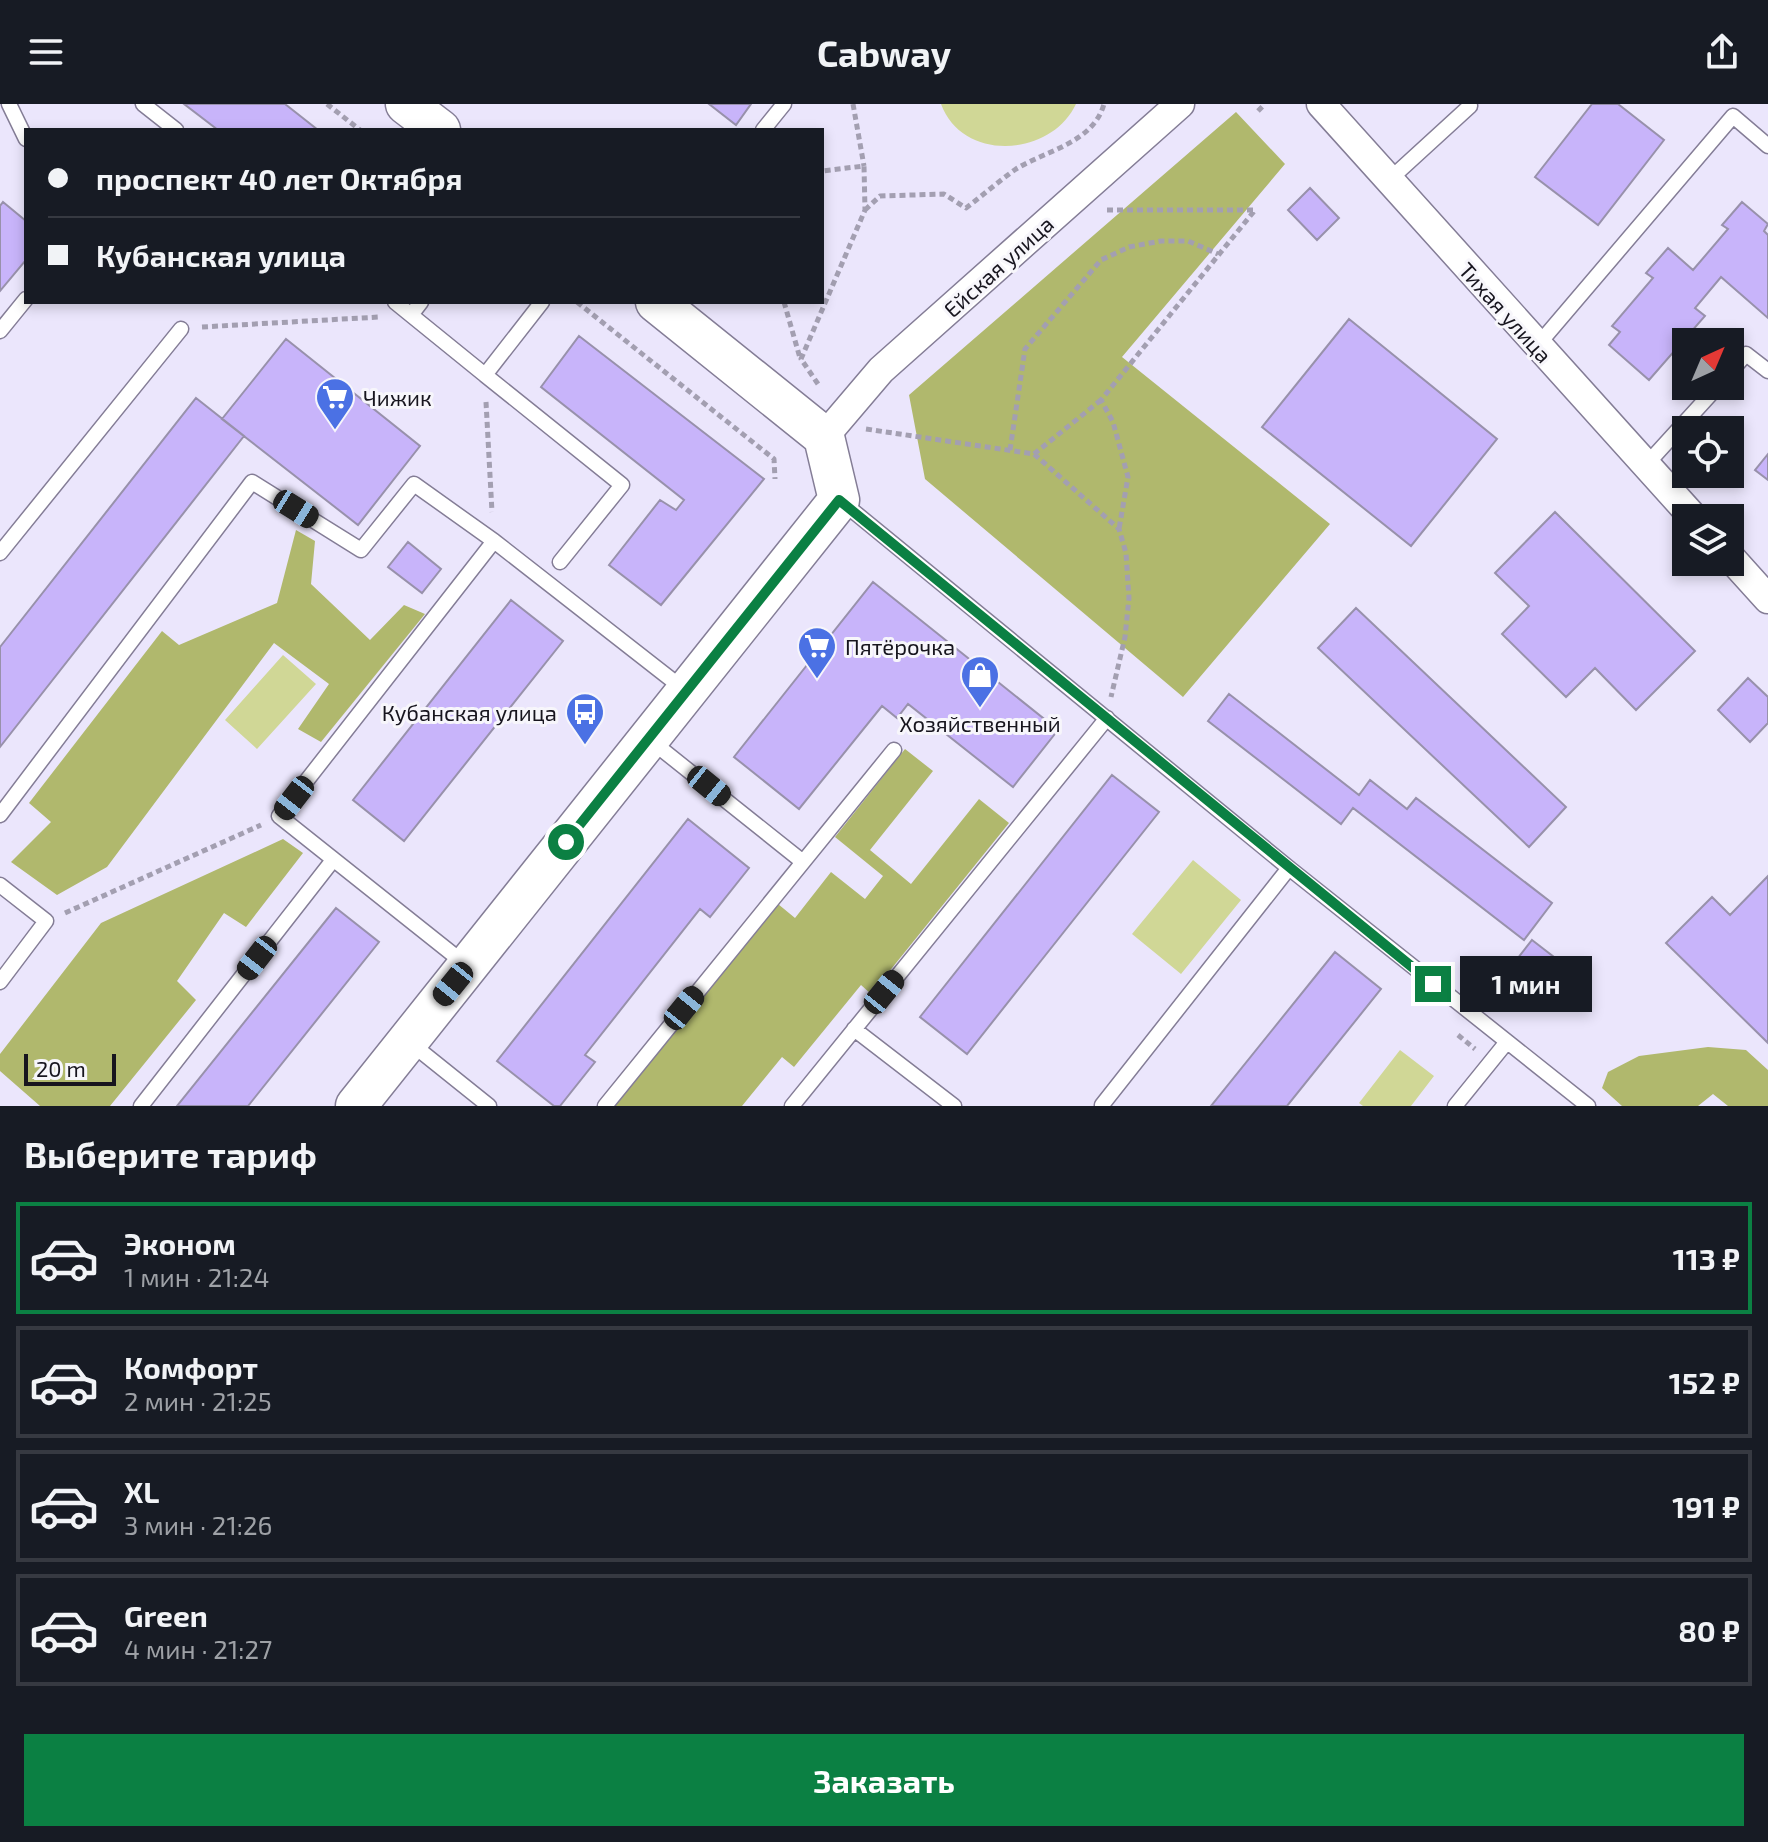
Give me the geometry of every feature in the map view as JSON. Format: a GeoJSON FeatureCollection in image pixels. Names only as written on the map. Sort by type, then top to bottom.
{"type":"FeatureCollection","features":[{"type":"Feature","properties":{"kind":"street"},"geometry":{"type":"LineString","coordinates":[[406,104],[437,128]]}},
{"type":"Feature","properties":{"kind":"street","name":"Ейская улица"},"geometry":{"type":"LineString","coordinates":[[824,437],[881,370],[1180,104]]}},
{"type":"Feature","properties":{"kind":"street","name":"Тихая улица"},"geometry":{"type":"LineString","coordinates":[[1321,104],[1681,504]]}},
{"type":"Feature","properties":{"kind":"street"},"geometry":{"type":"LineString","coordinates":[[356,1106],[839,500],[824,437],[658,304]]}},
{"type":"Feature","properties":{"kind":"street"},"geometry":{"type":"LineString","coordinates":[[1744,572],[1768,599]]}},
{"type":"Feature","properties":{"kind":"lane"},"geometry":{"type":"LineString","coordinates":[[9,104],[24,135]]}},
{"type":"Feature","properties":{"kind":"lane"},"geometry":{"type":"LineString","coordinates":[[143,104],[173,128]]}},
{"type":"Feature","properties":{"kind":"lane"},"geometry":{"type":"LineString","coordinates":[[765,128],[784,104]]}},
{"type":"Feature","properties":{"kind":"lane"},"geometry":{"type":"LineString","coordinates":[[1388,181],[1470,106]]}},
{"type":"Feature","properties":{"kind":"lane"},"geometry":{"type":"LineString","coordinates":[[1537,346],[1733,116],[1768,146]]}},
{"type":"Feature","properties":{"kind":"lane"},"geometry":{"type":"LineString","coordinates":[[0,331],[24,301]]}},
{"type":"Feature","properties":{"kind":"lane"},"geometry":{"type":"LineString","coordinates":[[397,304],[622,485],[560,562]]}},
{"type":"Feature","properties":{"kind":"lane"},"geometry":{"type":"LineString","coordinates":[[411,315],[419,304]]}},
{"type":"Feature","properties":{"kind":"lane"},"geometry":{"type":"LineString","coordinates":[[485,375],[540,304]]}},
{"type":"Feature","properties":{"kind":"lane"},"geometry":{"type":"LineString","coordinates":[[0,553],[181,329]]}},
{"type":"Feature","properties":{"kind":"lane"},"geometry":{"type":"LineString","coordinates":[[1744,356],[1746,354],[1768,371]]}},
{"type":"Feature","properties":{"kind":"lane"},"geometry":{"type":"LineString","coordinates":[[1646,465],[1705,400]]}},
{"type":"Feature","properties":{"kind":"lane"},"geometry":{"type":"LineString","coordinates":[[0,815],[252,482],[361,550],[414,484],[494,541],[686,691]]}},
{"type":"Feature","properties":{"kind":"lane"},"geometry":{"type":"LineString","coordinates":[[839,500],[1289,868],[1588,1106]]}},
{"type":"Feature","properties":{"kind":"lane"},"geometry":{"type":"LineString","coordinates":[[468,965],[279,816],[494,541]]}},
{"type":"Feature","properties":{"kind":"lane"},"geometry":{"type":"LineString","coordinates":[[792,1106],[1107,718]]}},
{"type":"Feature","properties":{"kind":"lane"},"geometry":{"type":"LineString","coordinates":[[649,738],[803,862]]}},
{"type":"Feature","properties":{"kind":"lane"},"geometry":{"type":"LineString","coordinates":[[605,1106],[894,750]]}},
{"type":"Feature","properties":{"kind":"lane"},"geometry":{"type":"LineString","coordinates":[[141,1106],[333,860]]}},
{"type":"Feature","properties":{"kind":"lane"},"geometry":{"type":"LineString","coordinates":[[1102,1105],[1289,868]]}},
{"type":"Feature","properties":{"kind":"lane"},"geometry":{"type":"LineString","coordinates":[[0,885],[46,921],[0,982]]}},
{"type":"Feature","properties":{"kind":"lane"},"geometry":{"type":"LineString","coordinates":[[854,1029],[954,1106]]}},
{"type":"Feature","properties":{"kind":"lane"},"geometry":{"type":"LineString","coordinates":[[408,1041],[489,1106]]}},
{"type":"Feature","properties":{"kind":"lane"},"geometry":{"type":"LineString","coordinates":[[1455,1106],[1506,1043]]}},
{"type":"Feature","properties":{"kind":"path"},"geometry":{"type":"LineString","coordinates":[[327,104],[357,128]]}},
{"type":"Feature","properties":{"kind":"path"},"geometry":{"type":"LineString","coordinates":[[853,104],[864,166],[865,210]]}},
{"type":"Feature","properties":{"kind":"path"},"geometry":{"type":"LineString","coordinates":[[801,359],[865,210],[880,196],[944,194],[966,208],[1017,169],[1077,140],[1100,118],[1104,104]]}},
{"type":"Feature","properties":{"kind":"path"},"geometry":{"type":"LineString","coordinates":[[1258,111],[1265,104]]}},
{"type":"Feature","properties":{"kind":"path"},"geometry":{"type":"LineString","coordinates":[[824,171],[864,166]]}},
{"type":"Feature","properties":{"kind":"path"},"geometry":{"type":"LineString","coordinates":[[1034,454],[1101,400],[1255,210],[1098,210]]}},
{"type":"Feature","properties":{"kind":"path"},"geometry":{"type":"LineString","coordinates":[[1010,450],[1025,349],[1101,260],[1129,247],[1161,241],[1188,241],[1219,255]]}},
{"type":"Feature","properties":{"kind":"path"},"geometry":{"type":"LineString","coordinates":[[580,304],[774,459],[775,479]]}},
{"type":"Feature","properties":{"kind":"path"},"geometry":{"type":"LineString","coordinates":[[785,304],[801,359],[819,387]]}},
{"type":"Feature","properties":{"kind":"path"},"geometry":{"type":"LineString","coordinates":[[181,329],[411,315]]}},
{"type":"Feature","properties":{"kind":"path"},"geometry":{"type":"LineString","coordinates":[[485,375],[494,541]]}},
{"type":"Feature","properties":{"kind":"path"},"geometry":{"type":"LineString","coordinates":[[1101,400],[1113,422],[1128,477],[1119,529],[1126,553],[1129,598],[1125,637],[1107,718]]}},
{"type":"Feature","properties":{"kind":"path"},"geometry":{"type":"LineString","coordinates":[[865,428],[1034,454],[1119,529]]}},
{"type":"Feature","properties":{"kind":"path"},"geometry":{"type":"LineString","coordinates":[[46,921],[279,816]]}},
{"type":"Feature","properties":{"kind":"green space"},"geometry":{"type":"Polygon","coordinates":[[[941,104],[1076,104],[1064,122],[1047,135],[1028,143],[1007,146],[987,144],[968,136],[952,123],[941,104]]]}},
{"type":"Feature","properties":{"kind":"green space"},"geometry":{"type":"Polygon","coordinates":[[[1236,112],[1285,164],[1122,357],[1330,524],[1183,697],[925,479],[909,395],[1236,112]]]}},
{"type":"Feature","properties":{"kind":"green space"},"geometry":{"type":"Polygon","coordinates":[[[296,530],[315,541],[311,584],[370,640],[404,605],[425,614],[321,742],[298,729],[329,684],[274,643],[107,867],[57,895],[11,862],[51,822],[29,803],[162,631],[179,645],[277,603],[296,530]]]}},
{"type":"Feature","properties":{"kind":"green space"},"geometry":{"type":"Polygon","coordinates":[[[283,655],[316,684],[257,749],[225,720],[283,655]]]}},
{"type":"Feature","properties":{"kind":"green space"},"geometry":{"type":"Polygon","coordinates":[[[905,749],[933,771],[870,850],[911,884],[979,799],[1009,823],[871,994],[861,985],[794,1067],[782,1057],[742,1106],[615,1106],[778,904],[795,918],[831,872],[865,899],[883,876],[835,837],[905,749]]]}},
{"type":"Feature","properties":{"kind":"green space"},"geometry":{"type":"Polygon","coordinates":[[[283,839],[303,853],[246,927],[224,913],[177,981],[196,1000],[110,1106],[40,1106],[0,1071],[0,1054],[101,923],[283,839]]]}},
{"type":"Feature","properties":{"kind":"green space"},"geometry":{"type":"Polygon","coordinates":[[[1193,860],[1241,900],[1181,974],[1132,934],[1193,860]]]}},
{"type":"Feature","properties":{"kind":"green space"},"geometry":{"type":"Polygon","coordinates":[[[1708,1047],[1746,1050],[1768,1070],[1768,1106],[1728,1106],[1713,1094],[1698,1106],[1622,1106],[1602,1088],[1608,1072],[1639,1056],[1708,1047]]]}},
{"type":"Feature","properties":{"kind":"green space"},"geometry":{"type":"Polygon","coordinates":[[[1400,1050],[1434,1076],[1411,1106],[1363,1106],[1359,1103],[1400,1050]]]}},
{"type":"Feature","properties":{"kind":"building"},"geometry":{"type":"Polygon","coordinates":[[[184,104],[285,104],[315,128],[215,128],[184,104]]]}},
{"type":"Feature","properties":{"kind":"building"},"geometry":{"type":"Polygon","coordinates":[[[709,104],[751,104],[736,125],[709,104]]]}},
{"type":"Feature","properties":{"kind":"building"},"geometry":{"type":"Polygon","coordinates":[[[1592,104],[1618,104],[1664,140],[1598,225],[1535,177],[1592,104]]]}},
{"type":"Feature","properties":{"kind":"building"},"geometry":{"type":"Polygon","coordinates":[[[1310,188],[1339,218],[1317,240],[1288,210],[1310,188]]]}},
{"type":"Feature","properties":{"kind":"building"},"geometry":{"type":"Polygon","coordinates":[[[3,202],[24,219],[24,262],[0,291],[0,206],[3,202]]]}},
{"type":"Feature","properties":{"kind":"building"},"geometry":{"type":"Polygon","coordinates":[[[1742,202],[1768,224],[1764,231],[1768,235],[1768,318],[1721,277],[1695,308],[1705,316],[1694,328],[1672,328],[1672,354],[1649,380],[1609,345],[1620,332],[1612,326],[1653,278],[1646,273],[1668,248],[1693,270],[1728,229],[1722,225],[1742,202]]]}},
{"type":"Feature","properties":{"kind":"building"},"geometry":{"type":"Polygon","coordinates":[[[1349,319],[1497,439],[1411,546],[1262,427],[1349,319]]]}},
{"type":"Feature","properties":{"kind":"building"},"geometry":{"type":"Polygon","coordinates":[[[579,336],[764,479],[661,605],[609,565],[660,500],[676,510],[684,500],[541,387],[579,336]]]}},
{"type":"Feature","properties":{"kind":"building"},"geometry":{"type":"Polygon","coordinates":[[[286,339],[420,446],[358,525],[222,419],[286,339]]]}},
{"type":"Feature","properties":{"kind":"building"},"geometry":{"type":"Polygon","coordinates":[[[196,398],[244,436],[0,747],[0,647],[196,398]]]}},
{"type":"Feature","properties":{"kind":"building"},"geometry":{"type":"Polygon","coordinates":[[[1768,454],[1768,480],[1755,470],[1768,454]]]}},
{"type":"Feature","properties":{"kind":"building"},"geometry":{"type":"Polygon","coordinates":[[[1555,512],[1695,651],[1636,710],[1595,668],[1566,697],[1502,634],[1529,606],[1495,573],[1555,512]]]}},
{"type":"Feature","properties":{"kind":"building"},"geometry":{"type":"Polygon","coordinates":[[[408,542],[441,569],[422,593],[388,567],[408,542]]]}},
{"type":"Feature","properties":{"kind":"building"},"geometry":{"type":"Polygon","coordinates":[[[873,582],[1058,730],[1013,787],[908,704],[897,718],[882,706],[799,809],[734,757],[873,582]]]}},
{"type":"Feature","properties":{"kind":"building"},"geometry":{"type":"Polygon","coordinates":[[[511,600],[563,641],[404,841],[353,800],[511,600]]]}},
{"type":"Feature","properties":{"kind":"building"},"geometry":{"type":"Polygon","coordinates":[[[1356,608],[1566,807],[1529,847],[1318,648],[1356,608]]]}},
{"type":"Feature","properties":{"kind":"building"},"geometry":{"type":"Polygon","coordinates":[[[1748,678],[1768,697],[1768,723],[1750,742],[1718,710],[1748,678]]]}},
{"type":"Feature","properties":{"kind":"building"},"geometry":{"type":"Polygon","coordinates":[[[1229,694],[1359,795],[1370,780],[1407,809],[1416,798],[1552,903],[1524,940],[1353,808],[1341,824],[1208,721],[1229,694]]]}},
{"type":"Feature","properties":{"kind":"building"},"geometry":{"type":"Polygon","coordinates":[[[1112,775],[1159,812],[967,1054],[920,1017],[1112,775]]]}},
{"type":"Feature","properties":{"kind":"building"},"geometry":{"type":"Polygon","coordinates":[[[688,819],[749,868],[710,917],[700,909],[585,1055],[595,1062],[560,1106],[554,1106],[497,1061],[688,819]]]}},
{"type":"Feature","properties":{"kind":"building"},"geometry":{"type":"Polygon","coordinates":[[[1768,876],[1768,1043],[1666,943],[1712,897],[1730,915],[1768,876]]]}},
{"type":"Feature","properties":{"kind":"building"},"geometry":{"type":"Polygon","coordinates":[[[336,908],[379,942],[248,1106],[177,1106],[336,908]]]}},
{"type":"Feature","properties":{"kind":"building"},"geometry":{"type":"Polygon","coordinates":[[[1532,940],[1563,964],[1545,987],[1514,963],[1532,940]]]}},
{"type":"Feature","properties":{"kind":"building"},"geometry":{"type":"Polygon","coordinates":[[[1335,952],[1381,989],[1287,1106],[1211,1106],[1335,952]]]}},
{"type":"Feature","properties":{"kind":"place","name":"Чижик"},"geometry":{"type":"Point","coordinates":[335,431]}},
{"type":"Feature","properties":{"kind":"place","name":"Пятёрочка"},"geometry":{"type":"Point","coordinates":[817,680]}},
{"type":"Feature","properties":{"kind":"place","name":"Хозяйственный"},"geometry":{"type":"Point","coordinates":[980,709]}},
{"type":"Feature","properties":{"kind":"place","name":"Кубанская улица"},"geometry":{"type":"Point","coordinates":[585,746]}},
{"type":"Feature","properties":{"kind":"route"},"geometry":{"type":"LineString","coordinates":[[566,842],[839,500],[1433,984]]}}]}
